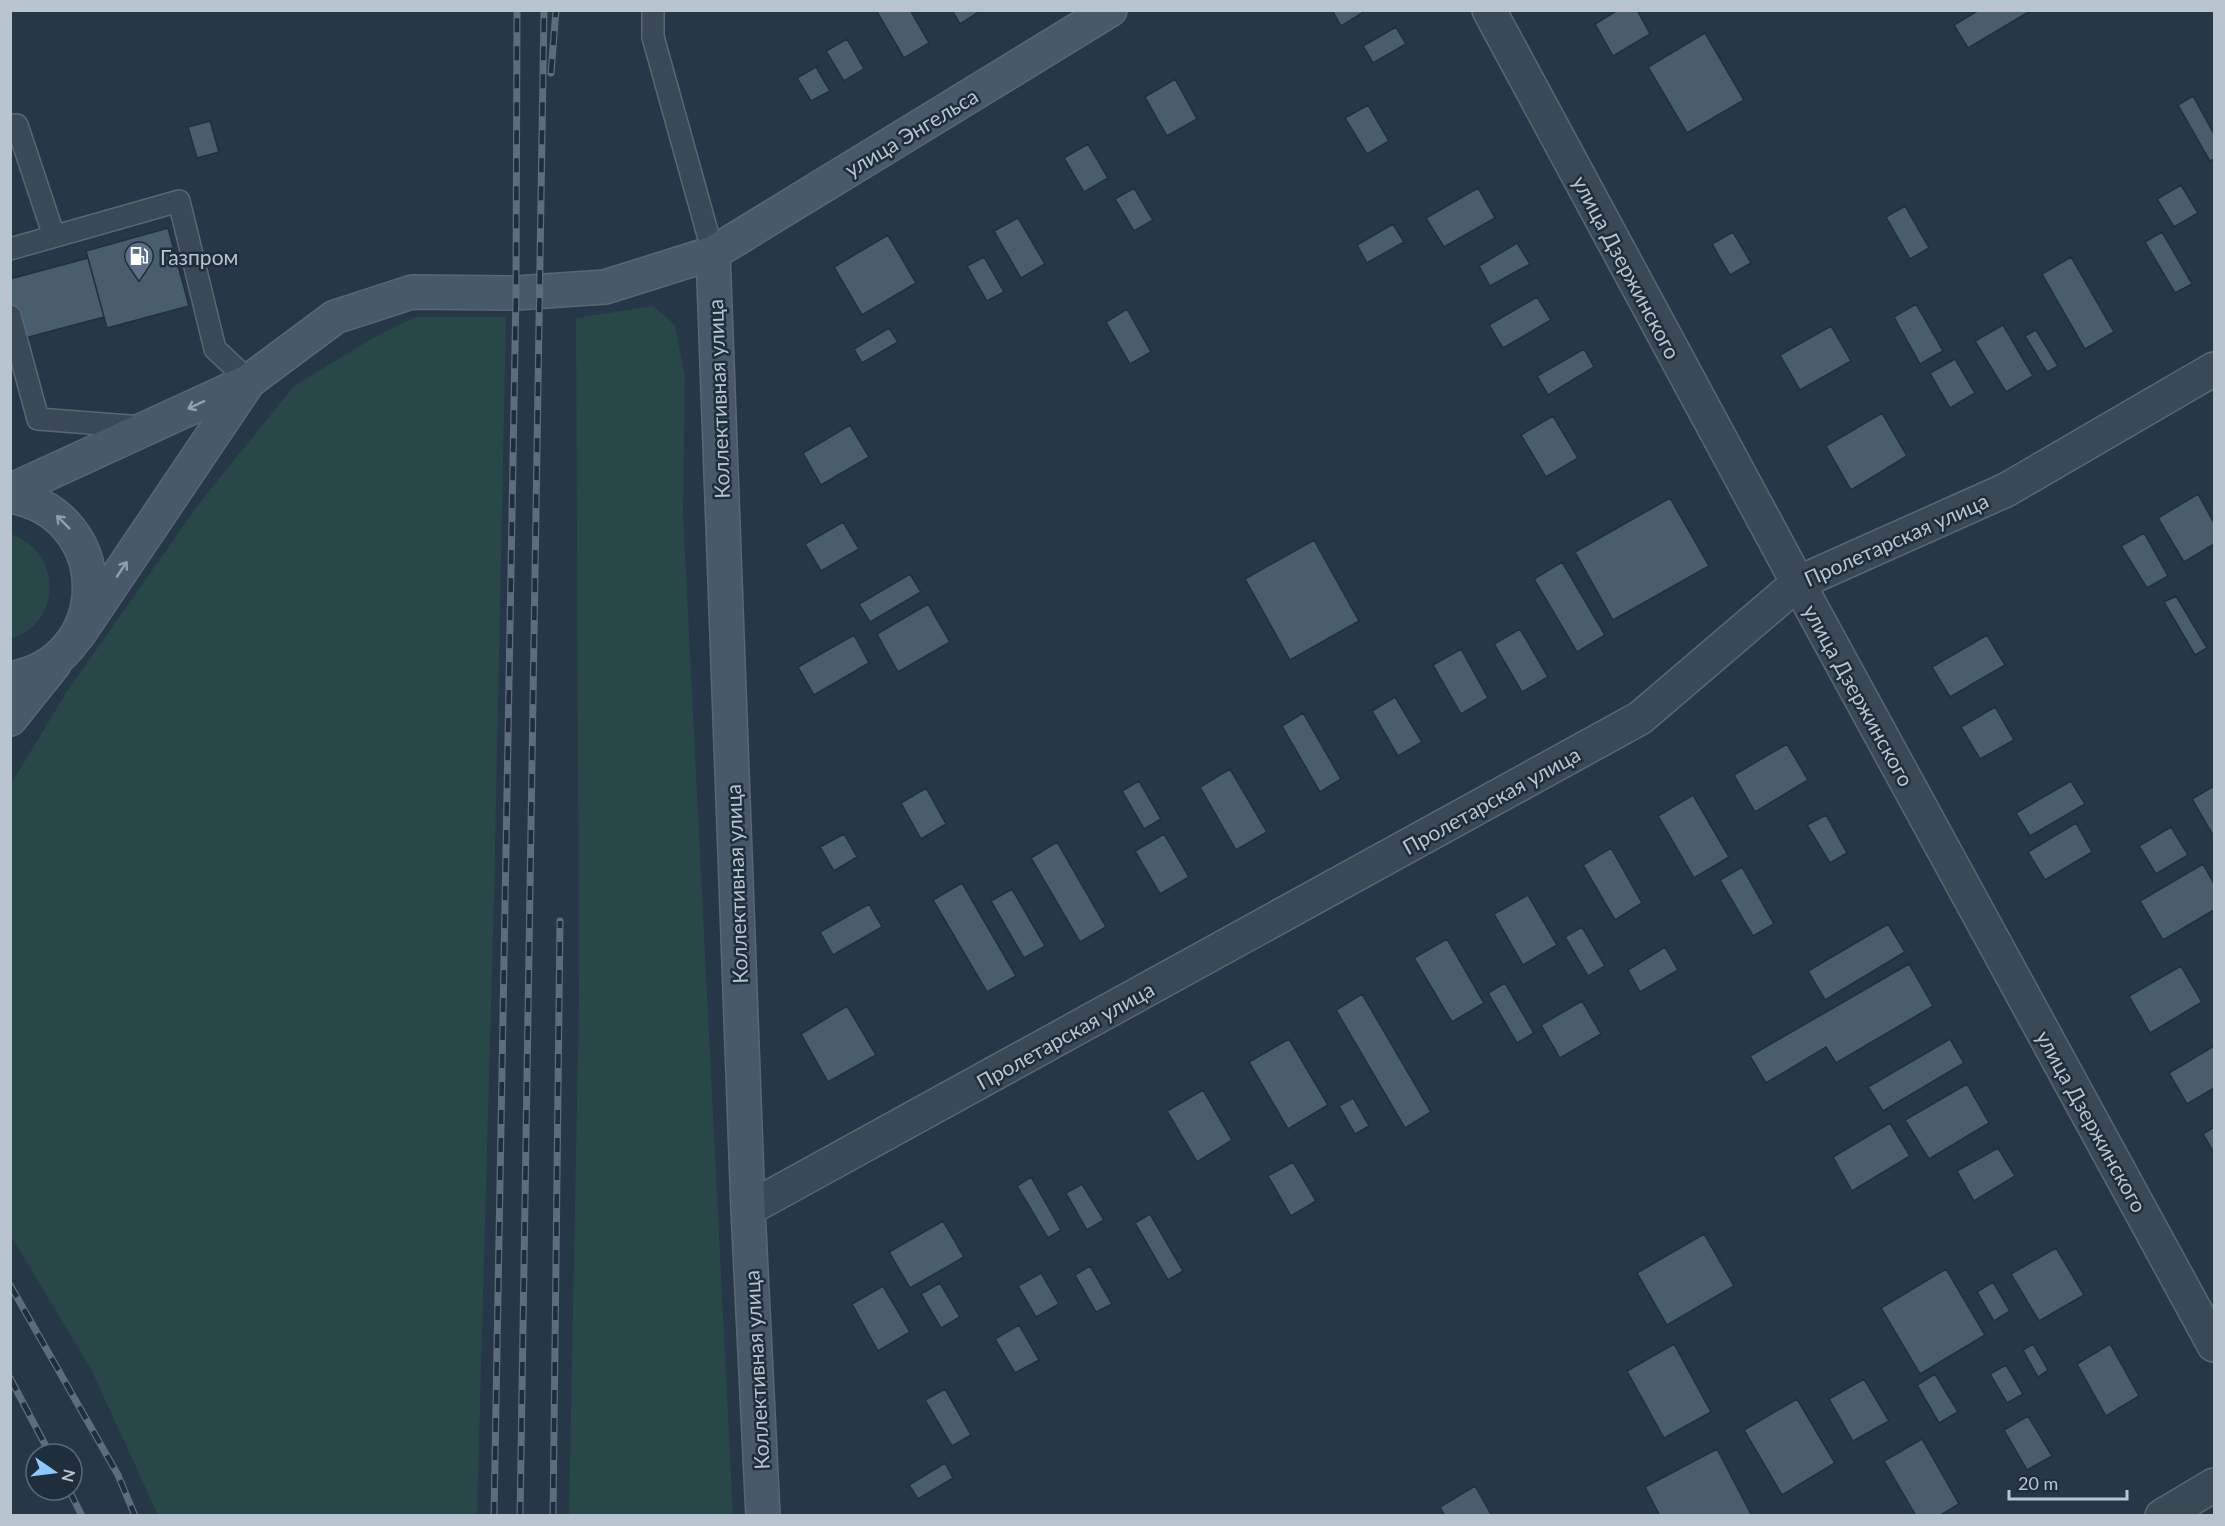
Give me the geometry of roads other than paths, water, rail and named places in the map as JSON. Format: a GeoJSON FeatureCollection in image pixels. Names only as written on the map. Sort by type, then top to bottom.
{"type":"FeatureCollection","features":[{"type":"Feature","properties":{"kind":"main road","name":"улица Энгельса"},"geometry":{"type":"LineString","coordinates":[[249,381],[335,317],[412,292],[516,293],[605,287],[712,253],[1110,10]]}},
{"type":"Feature","properties":{"kind":"main road","name":"Коллективная улица"},"geometry":{"type":"LineString","coordinates":[[712,253],[748,1209],[763,1515]]}},
{"type":"Feature","properties":{"kind":"main road"},"geometry":{"type":"LineString","coordinates":[[10,494],[249,381]]}},
{"type":"Feature","properties":{"kind":"main road"},"geometry":{"type":"LineString","coordinates":[[10,719],[69,645],[249,381]]}},
{"type":"Feature","properties":{"kind":"main road"},"geometry":{"type":"LineString","coordinates":[[10,494],[37,504],[66,525],[82,547],[89,573],[90,591],[88,609],[69,645],[38,671],[10,679]]}},
{"type":"Feature","properties":{"kind":"street","name":"улица Дзержинского"},"geometry":{"type":"LineString","coordinates":[[1489,10],[2214,1346]]}},
{"type":"Feature","properties":{"kind":"street","name":"Пролетарская улица"},"geometry":{"type":"LineString","coordinates":[[748,1209],[1640,718],[1798,583],[2006,490],[2214,369]]}},
{"type":"Feature","properties":{"kind":"street"},"geometry":{"type":"LineString","coordinates":[[2162,1515],[2214,1485]]}},
{"type":"Feature","properties":{"kind":"lane"},"geometry":{"type":"LineString","coordinates":[[653,10],[653,37],[712,253]]}},
{"type":"Feature","properties":{"kind":"lane"},"geometry":{"type":"LineString","coordinates":[[10,126],[17,125],[54,236]]}},
{"type":"Feature","properties":{"kind":"lane"},"geometry":{"type":"LineString","coordinates":[[10,249],[179,201],[216,349],[249,381]]}},
{"type":"Feature","properties":{"kind":"lane"},"geometry":{"type":"LineString","coordinates":[[10,316],[38,419],[149,427]]}},
{"type":"Feature","properties":{"kind":"railway"},"geometry":{"type":"LineString","coordinates":[[494,1516],[516,293],[517,10]]}},
{"type":"Feature","properties":{"kind":"railway"},"geometry":{"type":"LineString","coordinates":[[520,1516],[544,10]]}},
{"type":"Feature","properties":{"kind":"railway"},"geometry":{"type":"LineString","coordinates":[[551,73],[556,10]]}},
{"type":"Feature","properties":{"kind":"railway"},"geometry":{"type":"LineString","coordinates":[[553,1516],[560,921]]}},
{"type":"Feature","properties":{"kind":"railway"},"geometry":{"type":"LineString","coordinates":[[10,1285],[118,1475],[135,1516]]}},
{"type":"Feature","properties":{"kind":"railway"},"geometry":{"type":"LineString","coordinates":[[10,1378],[44,1442]]}},
{"type":"Feature","properties":{"kind":"railway"},"geometry":{"type":"LineString","coordinates":[[75,1502],[82,1516]]}},
{"type":"Feature","properties":{"kind":"place","name":"Газпром"},"geometry":{"type":"Point","coordinates":[139,282]}}]}
